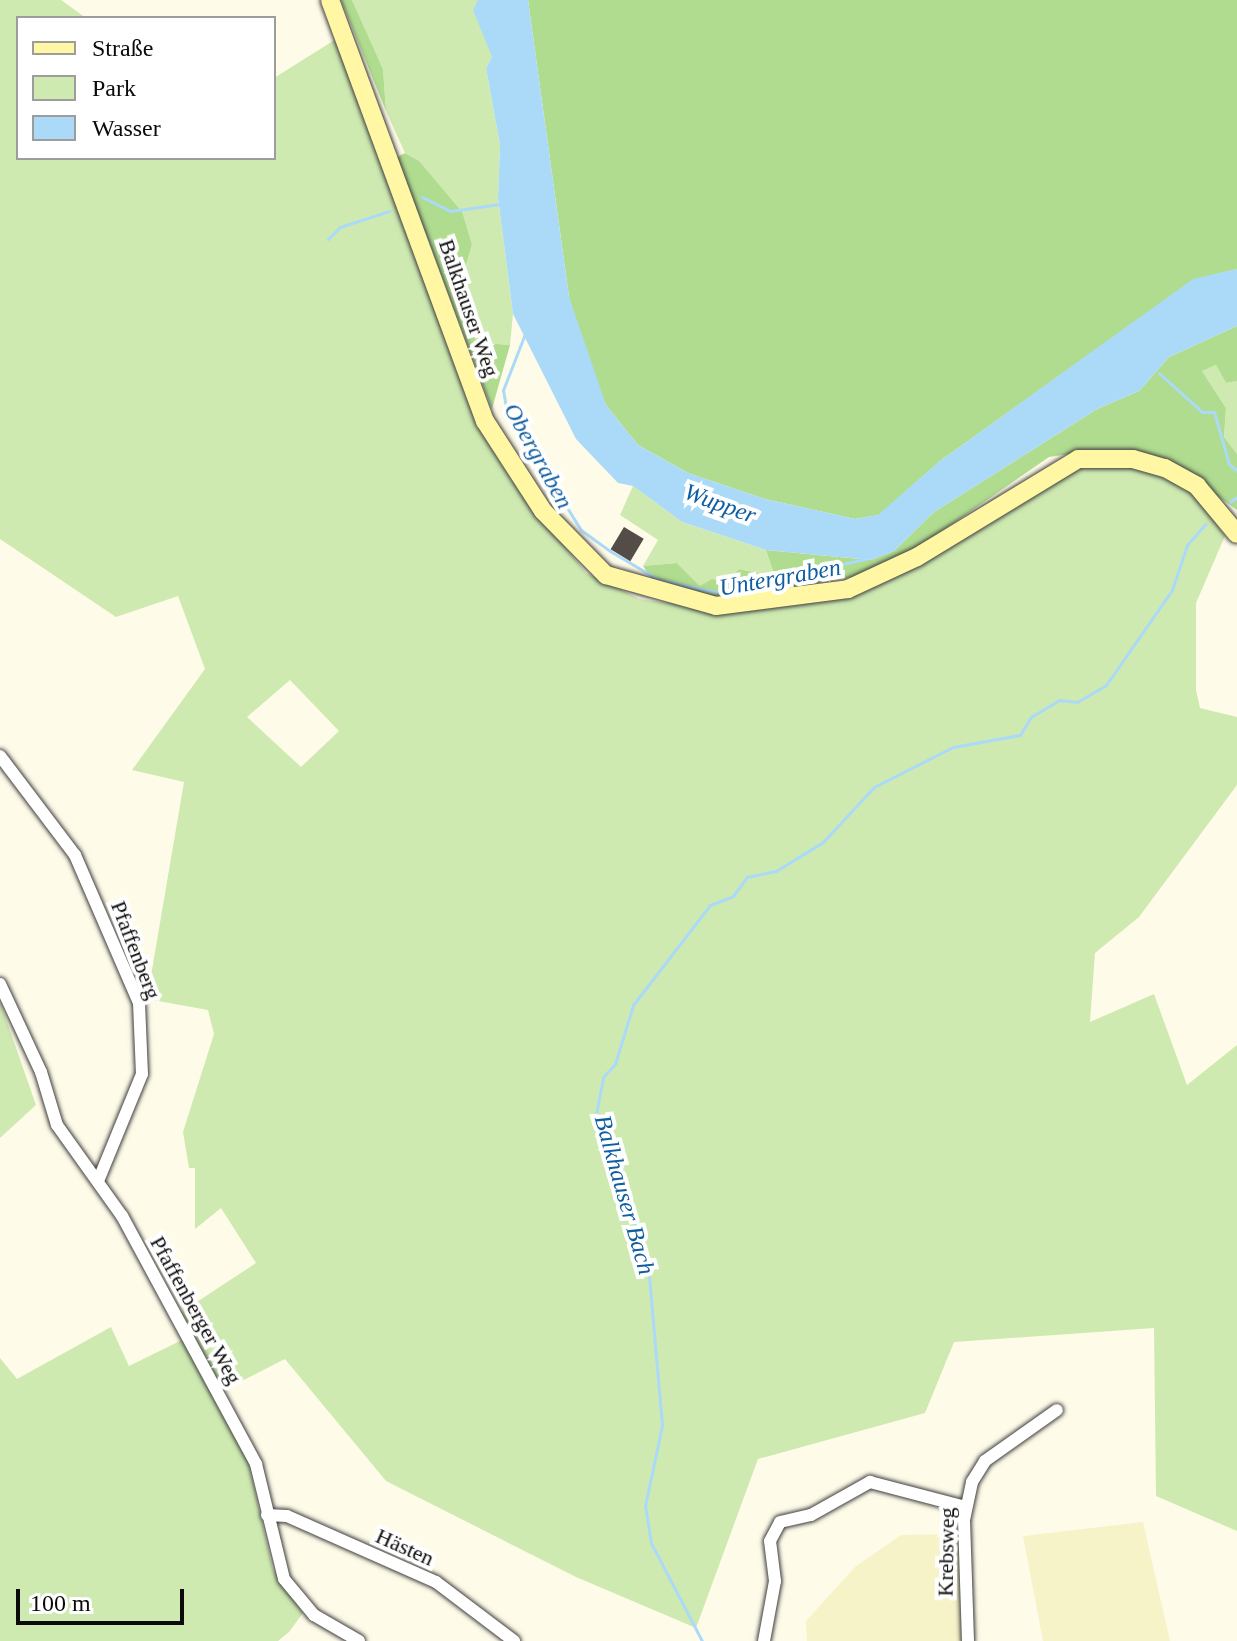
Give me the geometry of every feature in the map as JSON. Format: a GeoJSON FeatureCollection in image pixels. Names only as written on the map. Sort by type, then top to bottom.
{"type":"FeatureCollection","features":[{"type":"Feature","properties":{"kind":"main road","name":"Balkhauser Weg"},"geometry":{"type":"LineString","coordinates":[[330,0],[485,421],[543,511],[606,575],[716,606],[848,589],[917,557],[1054,469],[1106,457],[1165,468],[1197,486],[1237,534]]}},
{"type":"Feature","properties":{"kind":"street","name":"Pfaffenberg"},"geometry":{"type":"LineString","coordinates":[[0,756],[75,855],[139,1003],[142,1074],[99,1179]]}},
{"type":"Feature","properties":{"kind":"street","name":"Pfaffenberger Weg"},"geometry":{"type":"LineString","coordinates":[[0,984],[41,1072],[57,1125],[85,1169],[99,1179],[256,1464],[274,1558],[291,1591],[319,1618],[359,1641]]}},
{"type":"Feature","properties":{"kind":"street","name":"Krebsweg"},"geometry":{"type":"LineString","coordinates":[[968,1641],[965,1507],[982,1465],[1057,1410]]}},
{"type":"Feature","properties":{"kind":"street"},"geometry":{"type":"LineString","coordinates":[[764,1641],[775,1581],[770,1541],[780,1522],[811,1515],[870,1482],[965,1507]]}},
{"type":"Feature","properties":{"kind":"street","name":"Hästen"},"geometry":{"type":"LineString","coordinates":[[267,1515],[291,1518],[436,1582],[514,1641]]}},
{"type":"Feature","properties":{"kind":"shaded area"},"geometry":{"type":"Polygon","coordinates":[[[1143,1522],[1170,1641],[1043,1641],[1023,1536],[1143,1522]]]}},
{"type":"Feature","properties":{"kind":"shaded area"},"geometry":{"type":"Polygon","coordinates":[[[959,1534],[965,1641],[807,1641],[806,1621],[855,1567],[901,1535],[959,1534]]]}},
{"type":"Feature","properties":{"kind":"green space"},"geometry":{"type":"Polygon","coordinates":[[[0,0],[61,0],[83,16],[16,16],[16,160],[276,160],[276,77],[341,36],[477,422],[510,478],[586,573],[640,599],[715,610],[854,592],[1086,463],[1133,465],[1192,488],[1225,536],[1196,603],[1196,690],[1200,708],[1237,717],[1237,785],[1139,917],[1095,953],[1090,1022],[1154,994],[1187,1085],[1237,1045],[1237,1531],[1156,1496],[1154,1328],[954,1342],[925,1413],[758,1459],[696,1628],[576,1577],[386,1481],[285,1359],[212,1396],[248,1461],[273,1570],[303,1613],[289,1632],[278,1641],[0,1641],[0,1358],[17,1379],[111,1327],[129,1366],[182,1340],[171,1319],[256,1263],[221,1208],[195,1229],[195,1168],[189,1168],[183,1132],[214,1034],[208,1010],[147,999],[184,782],[132,770],[205,669],[178,596],[116,617],[0,539],[0,0]],[[290,680],[247,717],[301,767],[339,731],[290,680]]]}},
{"type":"Feature","properties":{"kind":"green space"},"geometry":{"type":"Polygon","coordinates":[[[341,0],[352,0],[383,69],[386,111],[341,0]]]}},
{"type":"Feature","properties":{"kind":"green space"},"geometry":{"type":"Polygon","coordinates":[[[352,0],[478,0],[492,57],[486,68],[500,145],[498,198],[513,314],[510,345],[485,343],[459,288],[472,245],[419,161],[405,153],[386,111],[383,69],[352,0]]]}},
{"type":"Feature","properties":{"kind":"green space"},"geometry":{"type":"Polygon","coordinates":[[[528,0],[1237,0],[1237,269],[1193,280],[940,461],[879,515],[855,519],[765,499],[688,473],[638,445],[606,405],[587,361],[569,297],[528,0]]]}},
{"type":"Feature","properties":{"kind":"green space"},"geometry":{"type":"Polygon","coordinates":[[[405,153],[419,161],[462,212],[472,245],[459,288],[485,343],[510,345],[492,409],[397,157],[405,153]]]}},
{"type":"Feature","properties":{"kind":"green space"},"geometry":{"type":"Polygon","coordinates":[[[1237,326],[1237,381],[1226,383],[1216,365],[1202,371],[1226,408],[1224,437],[1237,454],[1237,510],[1177,467],[1083,452],[1049,457],[916,549],[853,577],[719,600],[658,588],[643,566],[677,563],[700,586],[712,579],[727,583],[739,569],[775,577],[766,550],[871,560],[894,551],[934,512],[1097,409],[1139,391],[1169,357],[1237,326]]]}},
{"type":"Feature","properties":{"kind":"green space"},"geometry":{"type":"Polygon","coordinates":[[[1216,365],[1226,383],[1237,381],[1237,454],[1224,437],[1226,408],[1202,371],[1216,365]]]}},
{"type":"Feature","properties":{"kind":"green space"},"geometry":{"type":"Polygon","coordinates":[[[633,486],[682,522],[766,550],[775,577],[739,569],[727,584],[700,586],[677,563],[643,566],[658,540],[620,515],[633,486]]]}},
{"type":"Feature","properties":{"kind":"green space"},"geometry":{"type":"Polygon","coordinates":[[[0,1002],[36,1105],[0,1138],[0,1002]]]}},
{"type":"Feature","properties":{"kind":"water","name":"Wupper"},"geometry":{"type":"Polygon","coordinates":[[[478,0],[528,0],[569,297],[606,405],[638,445],[688,473],[765,499],[855,519],[878,515],[940,461],[1193,279],[1237,269],[1237,326],[1169,357],[1139,391],[1097,409],[934,512],[894,551],[871,560],[766,550],[682,522],[633,486],[618,483],[576,439],[513,314],[498,198],[500,145],[486,68],[492,57],[473,10],[478,0]]]}},
{"type":"Feature","properties":{"kind":"building"},"geometry":{"type":"Polygon","coordinates":[[[624,527],[644,539],[630,561],[611,549],[624,527]]]}},
{"type":"Feature","properties":{"kind":"waterway"},"geometry":{"type":"LineString","coordinates":[[422,197],[451,211],[500,204]]}},
{"type":"Feature","properties":{"kind":"waterway"},"geometry":{"type":"LineString","coordinates":[[328,239],[340,227],[389,211]]}},
{"type":"Feature","properties":{"kind":"waterway","name":"Obergraben"},"geometry":{"type":"LineString","coordinates":[[528,326],[503,390],[507,412],[581,530],[610,551],[659,580],[716,592],[865,559]]}},
{"type":"Feature","properties":{"kind":"waterway","name":"Balkhauser Bach"},"geometry":{"type":"LineString","coordinates":[[1159,373],[1202,412],[1214,412],[1229,464],[1237,471]]}},
{"type":"Feature","properties":{"kind":"waterway","name":"Balkhauser Bach"},"geometry":{"type":"LineString","coordinates":[[1230,502],[1237,497]]}},
{"type":"Feature","properties":{"kind":"waterway","name":"Balkhauser Bach"},"geometry":{"type":"LineString","coordinates":[[702,1641],[651,1543],[645,1506],[662,1425],[648,1266],[596,1114],[603,1077],[615,1064],[633,1005],[710,905],[733,896],[747,877],[776,871],[823,842],[874,787],[953,747],[1020,735],[1031,717],[1059,700],[1077,702],[1106,685],[1172,590],[1187,545],[1205,524]]}},
{"type":"Feature","properties":{"kind":"water label","name":"Untergraben"},"geometry":{"type":"Point","coordinates":[780,578]}}]}
